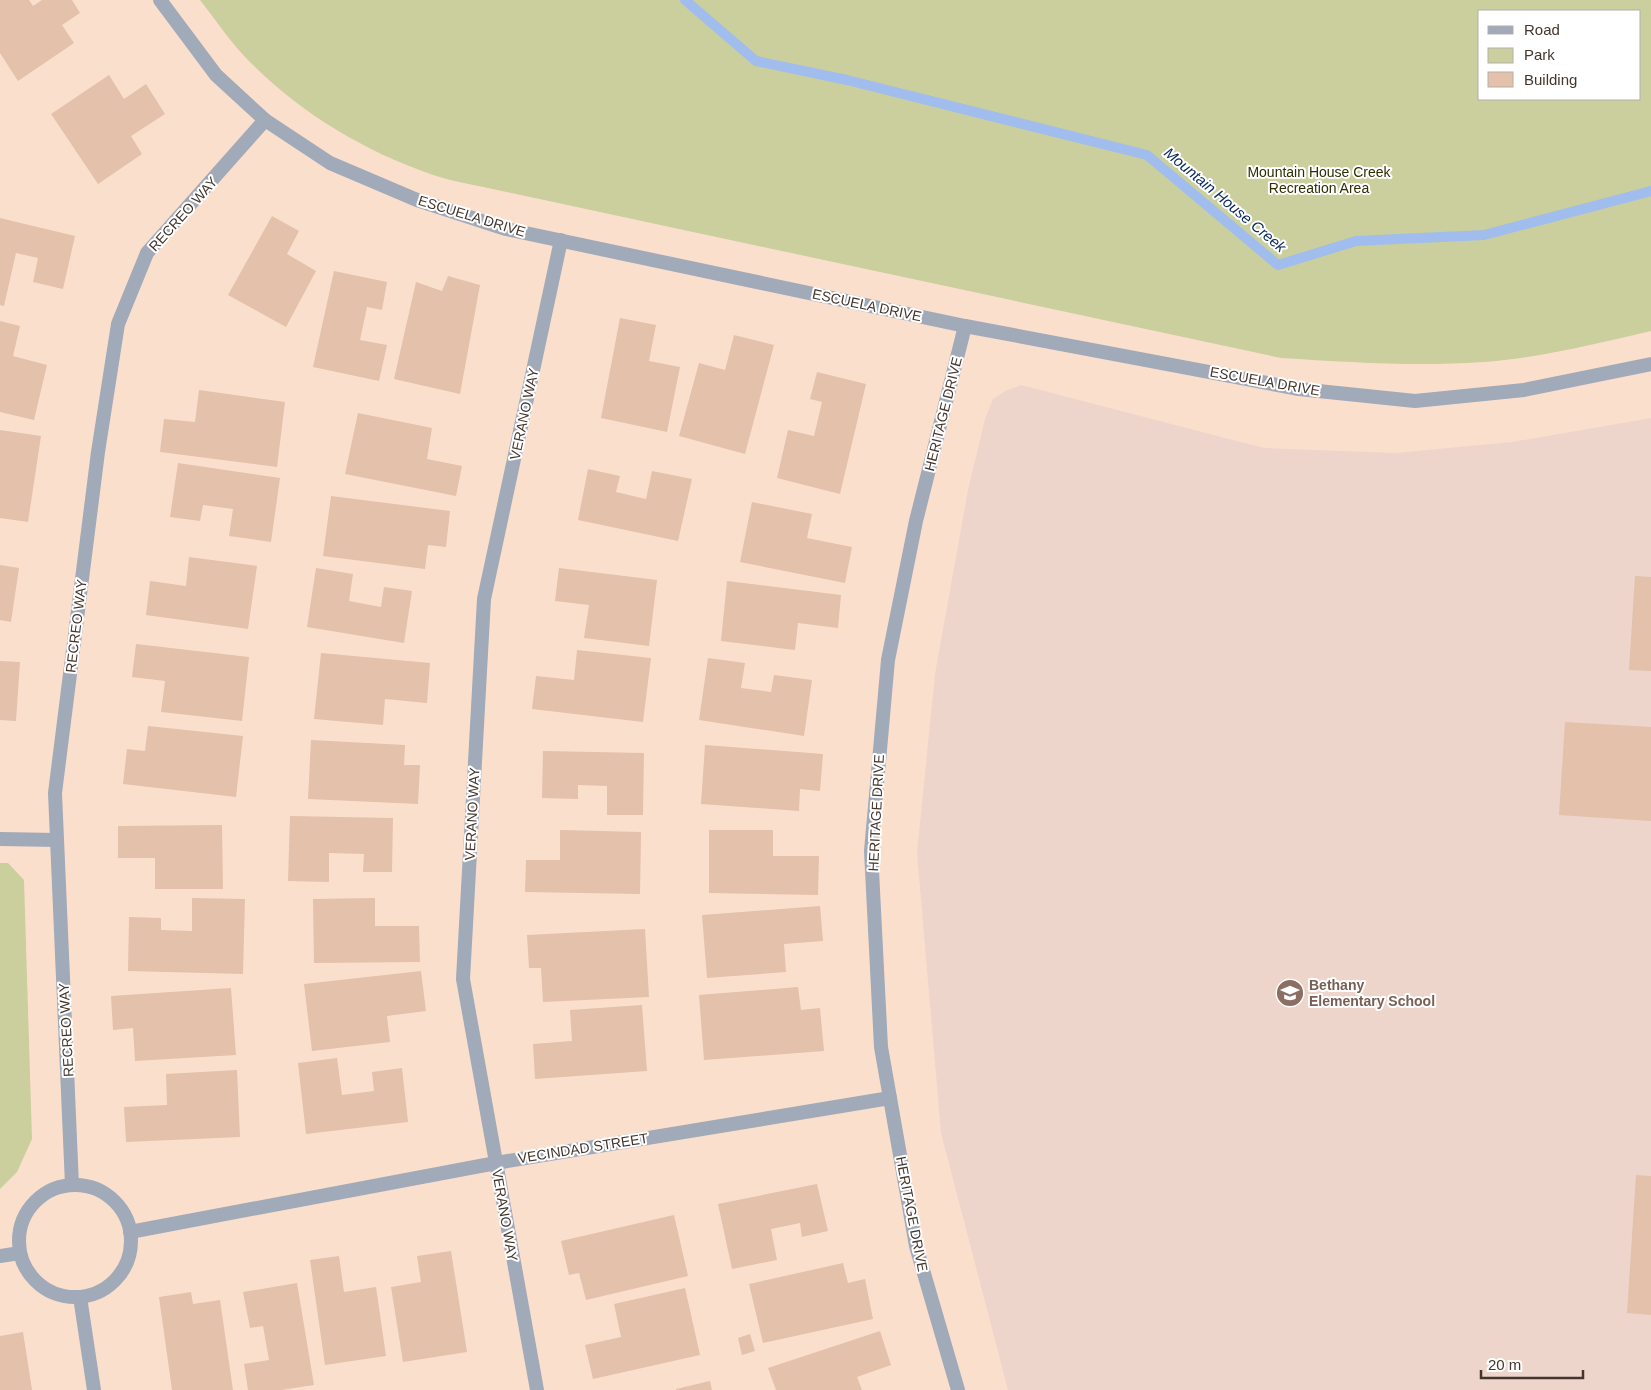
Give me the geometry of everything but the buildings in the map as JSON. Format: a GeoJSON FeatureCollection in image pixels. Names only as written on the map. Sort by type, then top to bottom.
{"type":"FeatureCollection","features":[{"type":"Feature","properties":{"kind":"street","name":"ESCUELA DRIVE"},"geometry":{"type":"LineString","coordinates":[[160,0],[216,75],[265,120],[330,163],[417,200],[506,229],[965,326],[1299,389],[1415,401],[1524,390],[1651,364]]}},
{"type":"Feature","properties":{"kind":"street","name":"RECREO WAY"},"geometry":{"type":"LineString","coordinates":[[72,1185],[55,793],[98,452],[118,324],[147,253],[265,120]]}},
{"type":"Feature","properties":{"kind":"street","name":"VERANO WAY"},"geometry":{"type":"LineString","coordinates":[[537,1390],[462,979],[484,598],[561,240]]}},
{"type":"Feature","properties":{"kind":"street","name":"HERITAGE DRIVE"},"geometry":{"type":"LineString","coordinates":[[958,1390],[916,1246],[881,1047],[871,851],[888,660],[916,521],[965,326]]}},
{"type":"Feature","properties":{"kind":"street"},"geometry":{"type":"LineString","coordinates":[[0,839],[57,840]]}},
{"type":"Feature","properties":{"kind":"street","name":"VECINDAD STREET"},"geometry":{"type":"LineString","coordinates":[[130,1232],[496,1163],[890,1098]]}},
{"type":"Feature","properties":{"kind":"street"},"geometry":{"type":"LineString","coordinates":[[72,1185],[96,1190],[116,1203],[125,1216],[130,1232],[131,1250],[125,1268],[113,1282],[98,1292],[80,1297],[64,1296],[49,1291],[36,1281],[26,1268],[20,1253],[20,1233],[26,1215],[37,1200],[53,1189],[72,1185]]}},
{"type":"Feature","properties":{"kind":"street"},"geometry":{"type":"LineString","coordinates":[[0,1256],[20,1253]]}},
{"type":"Feature","properties":{"kind":"street"},"geometry":{"type":"LineString","coordinates":[[80,1297],[94,1390]]}},
{"type":"Feature","properties":{"kind":"shaded area","name":"Bethany Elementary School"},"geometry":{"type":"Polygon","coordinates":[[[1021,385],[1264,448],[1396,453],[1512,442],[1651,418],[1651,1390],[1008,1390],[941,1133],[917,853],[935,674],[968,490],[985,419],[993,399],[1005,391],[1021,385]]]}},
{"type":"Feature","properties":{"kind":"green space","name":"Mountain House Creek Recreation Area"},"geometry":{"type":"Polygon","coordinates":[[[200,0],[1651,0],[1651,331],[1546,354],[1483,362],[1407,364],[1281,358],[433,175],[379,153],[327,124],[279,89],[232,42],[200,0]]]}},
{"type":"Feature","properties":{"kind":"green space"},"geometry":{"type":"Polygon","coordinates":[[[0,863],[8,863],[24,880],[32,1139],[17,1172],[0,1189],[0,863]]]}},
{"type":"Feature","properties":{"kind":"waterway","name":"Mountain House Creek"},"geometry":{"type":"LineString","coordinates":[[685,0],[756,61],[847,80],[1147,155],[1278,265],[1356,241],[1484,235],[1651,191]]}},
{"type":"Feature","properties":{"kind":"place","name":"Bethany Elementary School"},"geometry":{"type":"Point","coordinates":[1290,993]}}]}
